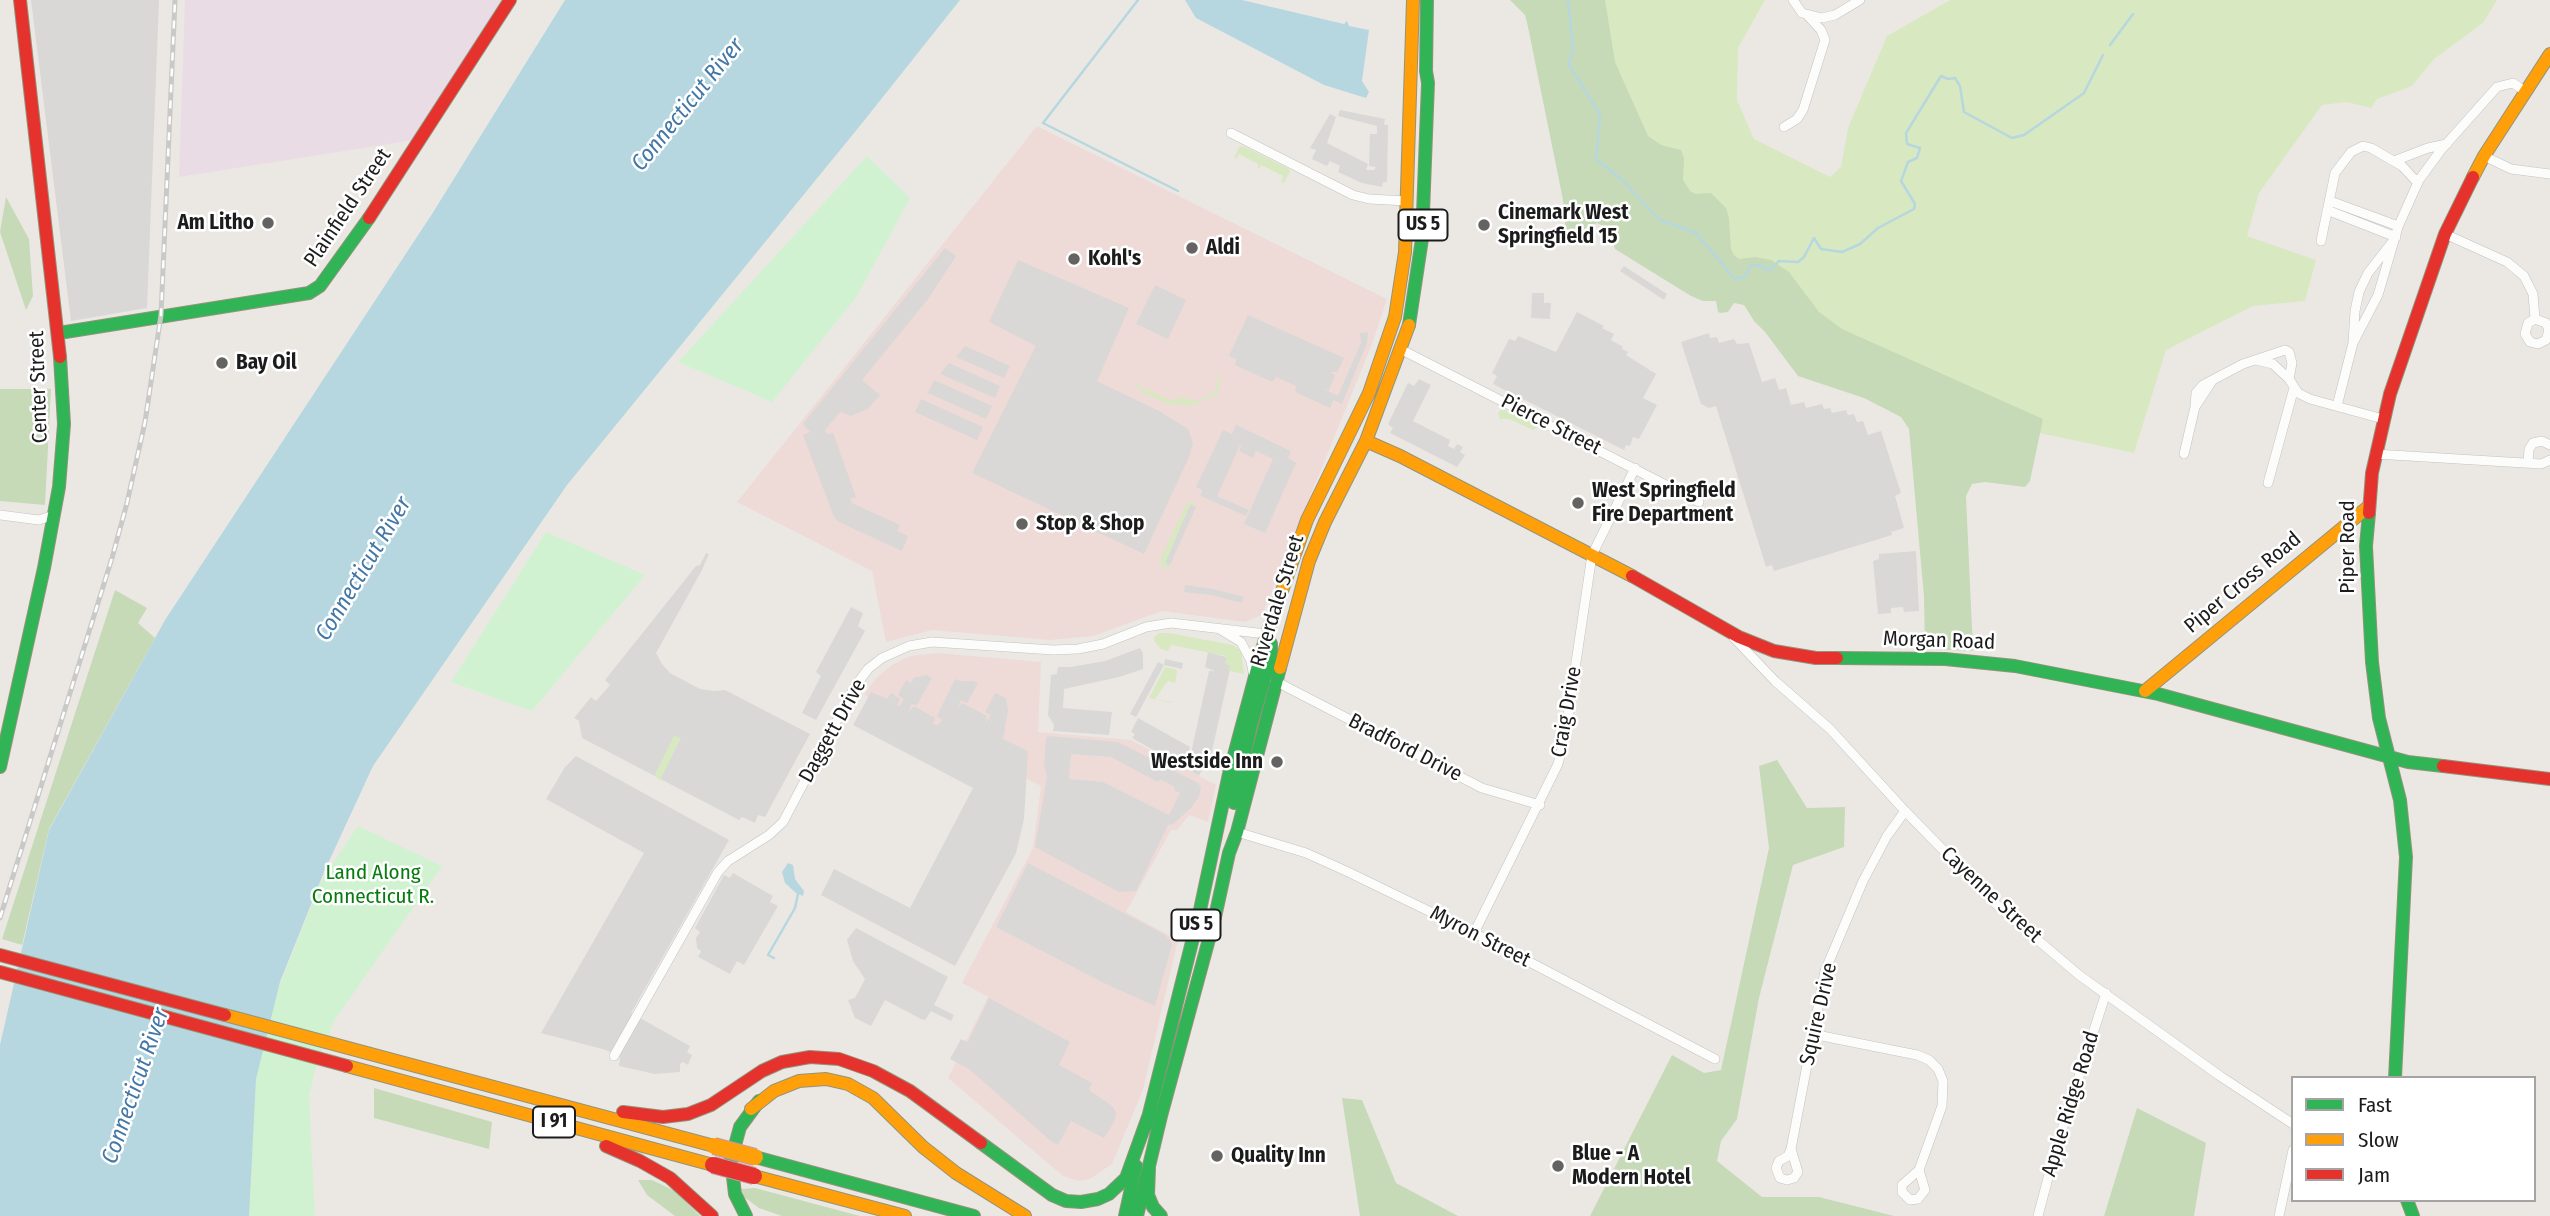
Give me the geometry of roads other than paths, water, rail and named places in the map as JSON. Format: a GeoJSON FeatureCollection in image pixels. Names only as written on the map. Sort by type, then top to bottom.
{"type":"FeatureCollection","features":[{"type":"Feature","properties":{"kind":"main road","name":"Center Street"},"geometry":{"type":"LineString","coordinates":[[0,767],[54,515],[64,434],[59,333],[20,0]]}},
{"type":"Feature","properties":{"kind":"main road","name":"Plainfield Street"},"geometry":{"type":"LineString","coordinates":[[59,333],[309,293],[320,286],[356,238],[510,0]]}},
{"type":"Feature","properties":{"kind":"main road","name":"Riverdale Street"},"geometry":{"type":"LineString","coordinates":[[1125,1216],[1200,912],[1229,774],[1266,634],[1307,520],[1369,393],[1395,317],[1403,274],[1413,0]]}},
{"type":"Feature","properties":{"kind":"main road","name":"Riverdale Street"},"geometry":{"type":"LineString","coordinates":[[1137,1216],[1229,853],[1237,832],[1309,561],[1325,522],[1366,441],[1402,351],[1414,306],[1420,268],[1425,182],[1427,0]]}},
{"type":"Feature","properties":{"kind":"main road","name":"Piper Road"},"geometry":{"type":"LineString","coordinates":[[2395,1076],[2406,857],[2401,809],[2379,718],[2372,662],[2366,557],[2368,507],[2375,454],[2383,419],[2445,234],[2484,156],[2550,54]]}},
{"type":"Feature","properties":{"kind":"main road"},"geometry":{"type":"LineString","coordinates":[[1410,99],[1414,93],[1421,96],[1420,160],[1425,182]]}},
{"type":"Feature","properties":{"kind":"main road","name":"Morgan Road"},"geometry":{"type":"LineString","coordinates":[[1347,436],[1366,441],[1408,460],[1767,649],[1816,658],[1945,659],[1994,663],[2145,691],[2390,759],[2550,779]]}},
{"type":"Feature","properties":{"kind":"main road","name":"Piper Cross Road"},"geometry":{"type":"LineString","coordinates":[[2145,691],[2368,507]]}},
{"type":"Feature","properties":{"kind":"main road"},"geometry":{"type":"LineString","coordinates":[[1229,853],[1229,827],[1251,725],[1271,656],[1271,645],[1266,634],[1292,620]]}},
{"type":"Feature","properties":{"kind":"main road","name":"I 91"},"geometry":{"type":"LineString","coordinates":[[0,955],[397,1070],[535,1117],[905,1216]]}},
{"type":"Feature","properties":{"kind":"main road","name":"I 91"},"geometry":{"type":"LineString","coordinates":[[0,972],[397,1070],[533,1098],[974,1216]]}},
{"type":"Feature","properties":{"kind":"main road"},"geometry":{"type":"LineString","coordinates":[[533,1098],[652,1116],[678,1116],[706,1107],[776,1065],[796,1059],[825,1057],[852,1062],[900,1085],[1047,1193],[1061,1200],[1076,1202],[1098,1199],[1122,1182],[1132,1166],[1148,1117]]}},
{"type":"Feature","properties":{"kind":"main road"},"geometry":{"type":"LineString","coordinates":[[744,1214],[733,1188],[730,1160],[736,1136],[751,1109],[766,1093],[784,1080],[804,1072],[830,1069],[861,1074],[890,1084],[937,1110]]}},
{"type":"Feature","properties":{"kind":"main road"},"geometry":{"type":"LineString","coordinates":[[751,1109],[774,1091],[799,1081],[826,1079],[848,1084],[873,1098],[923,1147],[956,1173],[1025,1216]]}},
{"type":"Feature","properties":{"kind":"main road"},"geometry":{"type":"LineString","coordinates":[[535,1117],[647,1164],[686,1191],[712,1216]]}},
{"type":"Feature","properties":{"kind":"main road"},"geometry":{"type":"LineString","coordinates":[[1149,1168],[1148,1195],[1161,1216]]}},
{"type":"Feature","properties":{"kind":"street"},"geometry":{"type":"LineString","coordinates":[[1784,127],[1797,119],[1803,110],[1825,40],[1821,30],[1796,7],[1793,0]]}},
{"type":"Feature","properties":{"kind":"street"},"geometry":{"type":"LineString","coordinates":[[1808,16],[1822,18],[1835,15],[1860,0]]}},
{"type":"Feature","properties":{"kind":"street"},"geometry":{"type":"LineString","coordinates":[[2353,343],[2378,295],[2398,226],[2418,183],[2446,144],[2497,87],[2513,83],[2526,92]]}},
{"type":"Feature","properties":{"kind":"street"},"geometry":{"type":"LineString","coordinates":[[1231,133],[1353,195],[1369,200],[1407,201]]}},
{"type":"Feature","properties":{"kind":"street"},"geometry":{"type":"LineString","coordinates":[[2395,161],[2446,144]]}},
{"type":"Feature","properties":{"kind":"street"},"geometry":{"type":"LineString","coordinates":[[2320,241],[2334,173],[2351,152],[2363,146],[2371,148],[2395,161],[2418,183]]}},
{"type":"Feature","properties":{"kind":"street"},"geometry":{"type":"LineString","coordinates":[[2484,156],[2511,169],[2550,174]]}},
{"type":"Feature","properties":{"kind":"street"},"geometry":{"type":"LineString","coordinates":[[2329,205],[2398,226]]}},
{"type":"Feature","properties":{"kind":"street"},"geometry":{"type":"LineString","coordinates":[[2329,205],[2396,237]]}},
{"type":"Feature","properties":{"kind":"street"},"geometry":{"type":"LineString","coordinates":[[2445,234],[2507,262],[2521,272],[2532,289],[2536,319]]}},
{"type":"Feature","properties":{"kind":"street"},"geometry":{"type":"LineString","coordinates":[[2337,406],[2353,343],[2359,292],[2368,273],[2396,237]]}},
{"type":"Feature","properties":{"kind":"street"},"geometry":{"type":"LineString","coordinates":[[2183,454],[2197,390],[2251,361],[2280,350],[2287,350],[2292,363],[2289,379]]}},
{"type":"Feature","properties":{"kind":"street","name":"Pierce Street"},"geometry":{"type":"LineString","coordinates":[[1402,351],[1699,502]]}},
{"type":"Feature","properties":{"kind":"street"},"geometry":{"type":"LineString","coordinates":[[2251,361],[2263,360],[2273,364],[2303,396],[2383,419]]}},
{"type":"Feature","properties":{"kind":"street"},"geometry":{"type":"LineString","coordinates":[[2268,483],[2294,388]]}},
{"type":"Feature","properties":{"kind":"street"},"geometry":{"type":"LineString","coordinates":[[2528,463],[2529,449],[2533,443],[2542,441],[2550,445]]}},
{"type":"Feature","properties":{"kind":"street"},"geometry":{"type":"LineString","coordinates":[[2375,454],[2541,464],[2550,460]]}},
{"type":"Feature","properties":{"kind":"street","name":"Craig Drive"},"geometry":{"type":"LineString","coordinates":[[1474,933],[1540,805],[1562,754],[1592,555],[1635,468]]}},
{"type":"Feature","properties":{"kind":"street"},"geometry":{"type":"LineString","coordinates":[[0,515],[39,520],[54,515]]}},
{"type":"Feature","properties":{"kind":"street","name":"Daggett Drive"},"geometry":{"type":"LineString","coordinates":[[614,1056],[718,872],[728,861],[769,835],[783,821],[851,693],[864,674],[878,662],[897,650],[924,643],[1066,650],[1097,646],[1138,629],[1160,624],[1266,634]]}},
{"type":"Feature","properties":{"kind":"street","name":"Cayenne Street"},"geometry":{"type":"LineString","coordinates":[[1723,628],[1775,681],[1830,729],[2000,908],[2079,975],[2220,1076],[2291,1123]]}},
{"type":"Feature","properties":{"kind":"street"},"geometry":{"type":"LineString","coordinates":[[1220,630],[1241,642],[1251,661],[1254,676]]}},
{"type":"Feature","properties":{"kind":"street"},"geometry":{"type":"LineString","coordinates":[[1767,649],[1765,665],[1775,681]]}},
{"type":"Feature","properties":{"kind":"street","name":"Bradford Drive"},"geometry":{"type":"LineString","coordinates":[[1275,681],[1482,788],[1540,805]]}},
{"type":"Feature","properties":{"kind":"street","name":"Squire Drive"},"geometry":{"type":"LineString","coordinates":[[1791,1149],[1828,962],[1863,881],[1883,843],[1905,811]]}},
{"type":"Feature","properties":{"kind":"street","name":"Myron Street"},"geometry":{"type":"LineString","coordinates":[[1237,832],[1306,853],[1474,933],[1715,1059]]}},
{"type":"Feature","properties":{"kind":"street","name":"Apple Ridge Road"},"geometry":{"type":"LineString","coordinates":[[2038,1216],[2056,1148],[2106,993]]}},
{"type":"Feature","properties":{"kind":"street"},"geometry":{"type":"LineString","coordinates":[[1812,1034],[1917,1055],[1929,1060],[1938,1069],[1943,1081],[1942,1106],[1919,1170]]}},
{"type":"Feature","properties":{"kind":"street"},"geometry":{"type":"LineString","coordinates":[[2279,1216],[2291,1159]]}},
{"type":"Feature","properties":{"kind":"water","name":"Connecticut River"},"geometry":{"type":"Polygon","coordinates":[[[565,0],[960,0],[567,485],[373,766],[324,872],[280,982],[256,1079],[249,1216],[0,1216],[0,1045],[49,830],[165,620],[432,214],[565,0]]]}},
{"type":"Feature","properties":{"kind":"water"},"geometry":{"type":"Polygon","coordinates":[[[1185,0],[1242,0],[1344,24],[1347,21],[1349,26],[1369,30],[1362,81],[1369,92],[1366,98],[1324,85],[1196,18],[1185,0]]]}},
{"type":"Feature","properties":{"kind":"water"},"geometry":{"type":"Polygon","coordinates":[[[788,863],[793,865],[795,879],[804,891],[803,896],[785,883],[782,872],[788,863]]]}},
{"type":"Feature","properties":{"kind":"waterway"},"geometry":{"type":"LineString","coordinates":[[1138,0],[1043,123],[1178,191]]}},
{"type":"Feature","properties":{"kind":"waterway"},"geometry":{"type":"LineString","coordinates":[[1568,0],[1573,48],[1569,65],[1600,115],[1596,159],[1622,180],[1660,220],[1696,233],[1735,279],[1745,277],[1750,266],[1758,265],[1770,270],[1779,261],[1798,262],[1804,257],[1814,238],[1821,249],[1842,252],[1860,244],[1878,228],[1914,209],[1915,204],[1901,181],[1908,162],[1917,158],[1920,148],[1907,144],[1906,133],[1941,76],[1955,78],[1960,86],[1964,112],[2012,138],[2024,135],[2084,93],[2103,55]]}},
{"type":"Feature","properties":{"kind":"waterway"},"geometry":{"type":"LineString","coordinates":[[2110,45],[2133,14]]}},
{"type":"Feature","properties":{"kind":"waterway"},"geometry":{"type":"LineString","coordinates":[[774,958],[768,955],[795,908],[798,894]]}},
{"type":"Feature","properties":{"kind":"railway"},"geometry":{"type":"LineString","coordinates":[[0,918],[112,558],[145,422],[161,315],[175,0]]}},
{"type":"Feature","properties":{"kind":"place","name":"Am Litho"},"geometry":{"type":"Point","coordinates":[268,223]}},
{"type":"Feature","properties":{"kind":"place","name":"Cinemark West Springfield 15"},"geometry":{"type":"Point","coordinates":[1484,225]}},
{"type":"Feature","properties":{"kind":"place","name":"Aldi"},"geometry":{"type":"Point","coordinates":[1192,248]}},
{"type":"Feature","properties":{"kind":"place","name":"Kohl's"},"geometry":{"type":"Point","coordinates":[1074,259]}},
{"type":"Feature","properties":{"kind":"place","name":"Bay Oil"},"geometry":{"type":"Point","coordinates":[222,363]}},
{"type":"Feature","properties":{"kind":"place","name":"West Springfield Fire Department"},"geometry":{"type":"Point","coordinates":[1578,503]}},
{"type":"Feature","properties":{"kind":"place","name":"Stop & Shop"},"geometry":{"type":"Point","coordinates":[1022,524]}},
{"type":"Feature","properties":{"kind":"place","name":"Westside Inn"},"geometry":{"type":"Point","coordinates":[1277,762]}},
{"type":"Feature","properties":{"kind":"place","name":"Quality Inn"},"geometry":{"type":"Point","coordinates":[1217,1156]}},
{"type":"Feature","properties":{"kind":"place","name":"Blue - A Modern Hotel"},"geometry":{"type":"Point","coordinates":[1558,1166]}},
{"type":"Feature","properties":{"kind":"park label","name":"Land Along Connecticut R."},"geometry":{"type":"Point","coordinates":[373,885]}}]}
